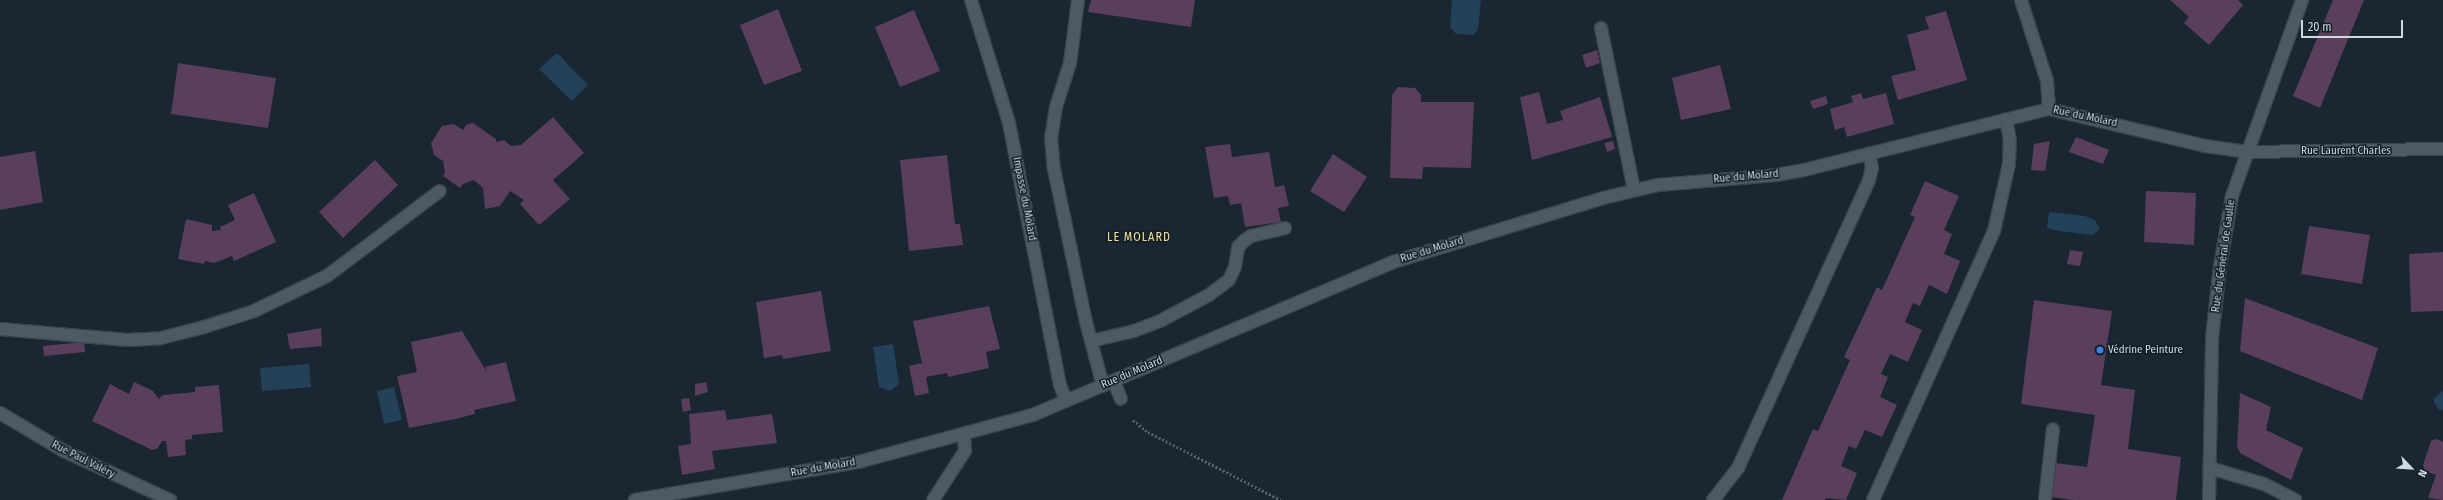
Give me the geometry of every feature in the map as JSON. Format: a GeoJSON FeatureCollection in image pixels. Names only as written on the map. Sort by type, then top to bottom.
{"type":"FeatureCollection","features":[{"type":"Feature","properties":{"kind":"street","name":"Impasse du Molard"},"geometry":{"type":"LineString","coordinates":[[971,0],[1009,123],[1060,385],[1066,402]]}},
{"type":"Feature","properties":{"kind":"street"},"geometry":{"type":"LineString","coordinates":[[1078,0],[1070,62],[1056,107],[1051,137],[1054,169],[1091,341],[1109,383],[1121,399]]}},
{"type":"Feature","properties":{"kind":"street"},"geometry":{"type":"LineString","coordinates":[[2021,0],[2047,81],[2048,109]]}},
{"type":"Feature","properties":{"kind":"street","name":"Rue du Général de Gaulle"},"geometry":{"type":"LineString","coordinates":[[2209,500],[2212,338],[2220,267],[2232,196],[2302,0]]}},
{"type":"Feature","properties":{"kind":"street"},"geometry":{"type":"LineString","coordinates":[[1601,28],[1634,190]]}},
{"type":"Feature","properties":{"kind":"street","name":"Rue du Molard"},"geometry":{"type":"LineString","coordinates":[[635,500],[862,461],[964,435],[1033,415],[1393,262],[1603,198],[1634,190],[1658,185],[1776,175],[2048,109],[2205,146],[2248,152]]}},
{"type":"Feature","properties":{"kind":"street"},"geometry":{"type":"LineString","coordinates":[[1873,500],[1994,231],[2009,164],[2010,140],[2006,119]]}},
{"type":"Feature","properties":{"kind":"street","name":"Rue Laurent Charles"},"geometry":{"type":"LineString","coordinates":[[2248,152],[2443,149]]}},
{"type":"Feature","properties":{"kind":"street"},"geometry":{"type":"LineString","coordinates":[[1713,500],[1738,468],[1866,187],[1872,168],[1869,153]]}},
{"type":"Feature","properties":{"kind":"street"},"geometry":{"type":"LineString","coordinates":[[0,329],[128,340],[161,338],[204,327],[254,311],[327,276],[440,190]]}},
{"type":"Feature","properties":{"kind":"street"},"geometry":{"type":"LineString","coordinates":[[1091,341],[1134,331],[1162,320],[1209,295],[1229,280],[1235,267],[1238,247],[1244,241],[1251,236],[1285,228]]}},
{"type":"Feature","properties":{"kind":"street","name":"Rue Paul Valéry"},"geometry":{"type":"LineString","coordinates":[[0,413],[64,451],[170,500]]}},
{"type":"Feature","properties":{"kind":"street"},"geometry":{"type":"LineString","coordinates":[[2045,500],[2053,429]]}},
{"type":"Feature","properties":{"kind":"street"},"geometry":{"type":"LineString","coordinates":[[934,500],[965,451],[964,435]]}},
{"type":"Feature","properties":{"kind":"street"},"geometry":{"type":"LineString","coordinates":[[2210,468],[2264,484],[2295,500]]}},
{"type":"Feature","properties":{"kind":"path"},"geometry":{"type":"LineString","coordinates":[[1121,399],[1133,420],[1148,432],[1281,500]]}},
{"type":"Feature","properties":{"kind":"water"},"geometry":{"type":"Polygon","coordinates":[[[1452,0],[1481,0],[1478,29],[1474,35],[1456,34],[1450,27],[1452,0]]]}},
{"type":"Feature","properties":{"kind":"water"},"geometry":{"type":"Polygon","coordinates":[[[557,53],[588,85],[572,101],[539,69],[557,53]]]}},
{"type":"Feature","properties":{"kind":"water"},"geometry":{"type":"Polygon","coordinates":[[[2049,212],[2085,216],[2095,220],[2100,229],[2092,235],[2058,231],[2047,228],[2049,212]]]}},
{"type":"Feature","properties":{"kind":"water"},"geometry":{"type":"Polygon","coordinates":[[[893,344],[899,384],[890,391],[879,387],[873,347],[893,344]]]}},
{"type":"Feature","properties":{"kind":"water"},"geometry":{"type":"Polygon","coordinates":[[[309,364],[311,387],[262,391],[260,368],[309,364]]]}},
{"type":"Feature","properties":{"kind":"water"},"geometry":{"type":"Polygon","coordinates":[[[394,387],[402,420],[384,424],[377,391],[394,387]]]}},
{"type":"Feature","properties":{"kind":"water"},"geometry":{"type":"Polygon","coordinates":[[[2443,391],[2443,410],[2438,409],[2433,399],[2443,391]]]}},
{"type":"Feature","properties":{"kind":"building"},"geometry":{"type":"Polygon","coordinates":[[[1091,0],[1195,0],[1191,27],[1088,12],[1091,0]]]}},
{"type":"Feature","properties":{"kind":"building"},"geometry":{"type":"Polygon","coordinates":[[[2170,0],[2238,0],[2243,5],[2209,45],[2184,23],[2189,17],[2170,0]]]}},
{"type":"Feature","properties":{"kind":"building"},"geometry":{"type":"Polygon","coordinates":[[[2333,0],[2364,0],[2320,108],[2293,96],[2333,0]]]}},
{"type":"Feature","properties":{"kind":"building"},"geometry":{"type":"Polygon","coordinates":[[[778,9],[802,71],[764,85],[740,25],[778,9]]]}},
{"type":"Feature","properties":{"kind":"building"},"geometry":{"type":"Polygon","coordinates":[[[914,10],[940,71],[900,87],[875,27],[914,10]]]}},
{"type":"Feature","properties":{"kind":"building"},"geometry":{"type":"Polygon","coordinates":[[[1946,11],[1967,80],[1898,100],[1891,76],[1916,70],[1907,35],[1929,29],[1925,17],[1946,11]]]}},
{"type":"Feature","properties":{"kind":"building"},"geometry":{"type":"Polygon","coordinates":[[[1597,50],[1600,63],[1586,68],[1582,55],[1597,50]]]}},
{"type":"Feature","properties":{"kind":"building"},"geometry":{"type":"Polygon","coordinates":[[[178,63],[276,78],[268,128],[171,114],[178,63]]]}},
{"type":"Feature","properties":{"kind":"building"},"geometry":{"type":"Polygon","coordinates":[[[1720,65],[1731,109],[1681,120],[1672,78],[1720,65]]]}},
{"type":"Feature","properties":{"kind":"building"},"geometry":{"type":"Polygon","coordinates":[[[1398,87],[1415,88],[1421,95],[1421,102],[1474,102],[1471,168],[1423,167],[1422,179],[1390,178],[1392,95],[1398,87]]]}},
{"type":"Feature","properties":{"kind":"building"},"geometry":{"type":"Polygon","coordinates":[[[1539,92],[1547,124],[1563,120],[1560,111],[1600,97],[1612,137],[1532,160],[1520,97],[1539,92]]]}},
{"type":"Feature","properties":{"kind":"building"},"geometry":{"type":"Polygon","coordinates":[[[1861,93],[1863,99],[1886,93],[1894,124],[1847,137],[1844,127],[1835,130],[1830,109],[1853,102],[1851,96],[1861,93]]]}},
{"type":"Feature","properties":{"kind":"building"},"geometry":{"type":"Polygon","coordinates":[[[1826,96],[1828,104],[1813,109],[1810,101],[1826,96]]]}},
{"type":"Feature","properties":{"kind":"building"},"geometry":{"type":"Polygon","coordinates":[[[553,117],[584,153],[553,180],[570,199],[539,225],[520,204],[524,200],[510,191],[500,206],[485,209],[483,188],[474,180],[463,184],[460,188],[443,176],[445,172],[443,161],[434,155],[431,143],[442,126],[454,124],[463,130],[466,125],[473,123],[496,139],[496,142],[504,140],[511,146],[521,145],[553,117]]]}},
{"type":"Feature","properties":{"kind":"building"},"geometry":{"type":"Polygon","coordinates":[[[2076,137],[2109,150],[2103,164],[2069,152],[2076,137]]]}},
{"type":"Feature","properties":{"kind":"building"},"geometry":{"type":"Polygon","coordinates":[[[1613,141],[1615,149],[1607,152],[1604,143],[1613,141]]]}},
{"type":"Feature","properties":{"kind":"building"},"geometry":{"type":"Polygon","coordinates":[[[2050,141],[2045,171],[2031,170],[2034,144],[2050,141]]]}},
{"type":"Feature","properties":{"kind":"building"},"geometry":{"type":"Polygon","coordinates":[[[1230,144],[1232,157],[1269,152],[1275,187],[1284,185],[1289,206],[1278,208],[1281,222],[1245,227],[1241,203],[1230,205],[1228,196],[1214,198],[1205,147],[1230,144]]]}},
{"type":"Feature","properties":{"kind":"building"},"geometry":{"type":"Polygon","coordinates":[[[35,151],[43,202],[0,210],[0,157],[35,151]]]}},
{"type":"Feature","properties":{"kind":"building"},"geometry":{"type":"Polygon","coordinates":[[[1333,154],[1367,177],[1344,212],[1310,191],[1333,154]]]}},
{"type":"Feature","properties":{"kind":"building"},"geometry":{"type":"Polygon","coordinates":[[[947,155],[955,224],[960,224],[963,245],[909,251],[900,160],[947,155]]]}},
{"type":"Feature","properties":{"kind":"building"},"geometry":{"type":"Polygon","coordinates":[[[375,160],[398,185],[343,238],[319,212],[375,160]]]}},
{"type":"Feature","properties":{"kind":"building"},"geometry":{"type":"Polygon","coordinates":[[[1925,181],[1959,196],[1944,230],[1952,234],[1944,254],[1960,261],[1947,294],[1929,285],[1920,306],[1913,303],[1905,322],[1922,330],[1908,362],[1890,354],[1881,374],[1888,377],[1880,397],[1897,405],[1882,437],[1865,430],[1856,449],[1849,446],[1841,466],[1857,473],[1846,500],[1826,498],[1825,500],[1782,500],[1813,429],[1818,431],[1850,360],[1844,357],[1877,287],[1882,290],[1915,217],[1910,215],[1925,181]]]}},
{"type":"Feature","properties":{"kind":"building"},"geometry":{"type":"Polygon","coordinates":[[[2146,191],[2196,193],[2194,245],[2144,242],[2146,191]]]}},
{"type":"Feature","properties":{"kind":"building"},"geometry":{"type":"Polygon","coordinates":[[[254,193],[276,242],[234,261],[232,256],[214,263],[205,261],[204,264],[178,259],[186,219],[212,225],[212,231],[221,230],[220,227],[235,220],[228,205],[254,193]]]}},
{"type":"Feature","properties":{"kind":"building"},"geometry":{"type":"Polygon","coordinates":[[[2309,226],[2370,235],[2362,284],[2301,274],[2309,226]]]}},
{"type":"Feature","properties":{"kind":"building"},"geometry":{"type":"Polygon","coordinates":[[[2070,250],[2083,252],[2080,266],[2067,264],[2070,250]]]}},
{"type":"Feature","properties":{"kind":"building"},"geometry":{"type":"Polygon","coordinates":[[[2443,252],[2443,311],[2411,312],[2409,254],[2443,252]]]}},
{"type":"Feature","properties":{"kind":"building"},"geometry":{"type":"Polygon","coordinates":[[[821,291],[831,351],[783,359],[782,355],[764,358],[756,302],[821,291]]]}},
{"type":"Feature","properties":{"kind":"building"},"geometry":{"type":"Polygon","coordinates":[[[2245,298],[2378,348],[2362,400],[2240,351],[2245,298]]]}},
{"type":"Feature","properties":{"kind":"building"},"geometry":{"type":"Polygon","coordinates":[[[2034,300],[2112,311],[2101,385],[2135,390],[2128,449],[2181,457],[2176,500],[2074,500],[2052,497],[2056,463],[2087,467],[2095,415],[2021,404],[2034,300]]]}},
{"type":"Feature","properties":{"kind":"building"},"geometry":{"type":"Polygon","coordinates":[[[989,306],[1000,349],[986,352],[989,368],[948,377],[947,373],[926,377],[929,393],[915,396],[909,366],[922,363],[913,321],[989,306]]]}},
{"type":"Feature","properties":{"kind":"building"},"geometry":{"type":"Polygon","coordinates":[[[321,328],[322,346],[290,349],[287,334],[321,328]]]}},
{"type":"Feature","properties":{"kind":"building"},"geometry":{"type":"Polygon","coordinates":[[[462,331],[487,372],[485,367],[506,362],[516,401],[474,410],[475,414],[409,428],[397,376],[417,372],[411,342],[462,331]]]}},
{"type":"Feature","properties":{"kind":"building"},"geometry":{"type":"Polygon","coordinates":[[[84,342],[85,352],[44,356],[43,346],[84,342]]]}},
{"type":"Feature","properties":{"kind":"building"},"geometry":{"type":"Polygon","coordinates":[[[134,382],[153,391],[159,399],[163,395],[195,392],[195,387],[219,385],[223,432],[192,435],[192,439],[185,440],[186,455],[168,457],[166,441],[162,441],[157,449],[152,450],[92,421],[110,384],[129,394],[134,382]]]}},
{"type":"Feature","properties":{"kind":"building"},"geometry":{"type":"Polygon","coordinates":[[[706,382],[708,392],[695,396],[695,384],[706,382]]]}},
{"type":"Feature","properties":{"kind":"building"},"geometry":{"type":"Polygon","coordinates":[[[2240,393],[2271,407],[2266,430],[2303,448],[2291,480],[2240,453],[2237,446],[2240,393]]]}},
{"type":"Feature","properties":{"kind":"building"},"geometry":{"type":"Polygon","coordinates":[[[689,398],[691,410],[683,412],[681,399],[689,398]]]}},
{"type":"Feature","properties":{"kind":"building"},"geometry":{"type":"Polygon","coordinates":[[[725,410],[727,420],[772,414],[777,443],[712,451],[715,469],[682,475],[678,446],[691,444],[689,414],[725,410]]]}},
{"type":"Feature","properties":{"kind":"building"},"geometry":{"type":"Polygon","coordinates":[[[2437,439],[2443,442],[2443,500],[2428,498],[2436,475],[2425,471],[2423,465],[2431,441],[2437,439]]]}},
{"type":"Feature","properties":{"kind":"place","name":"Védrine Peinture"},"geometry":{"type":"Point","coordinates":[2100,350]}},
{"type":"Feature","properties":{"kind":"district","name":"LE MOLARD"},"geometry":{"type":"Point","coordinates":[1139,238]}}]}
